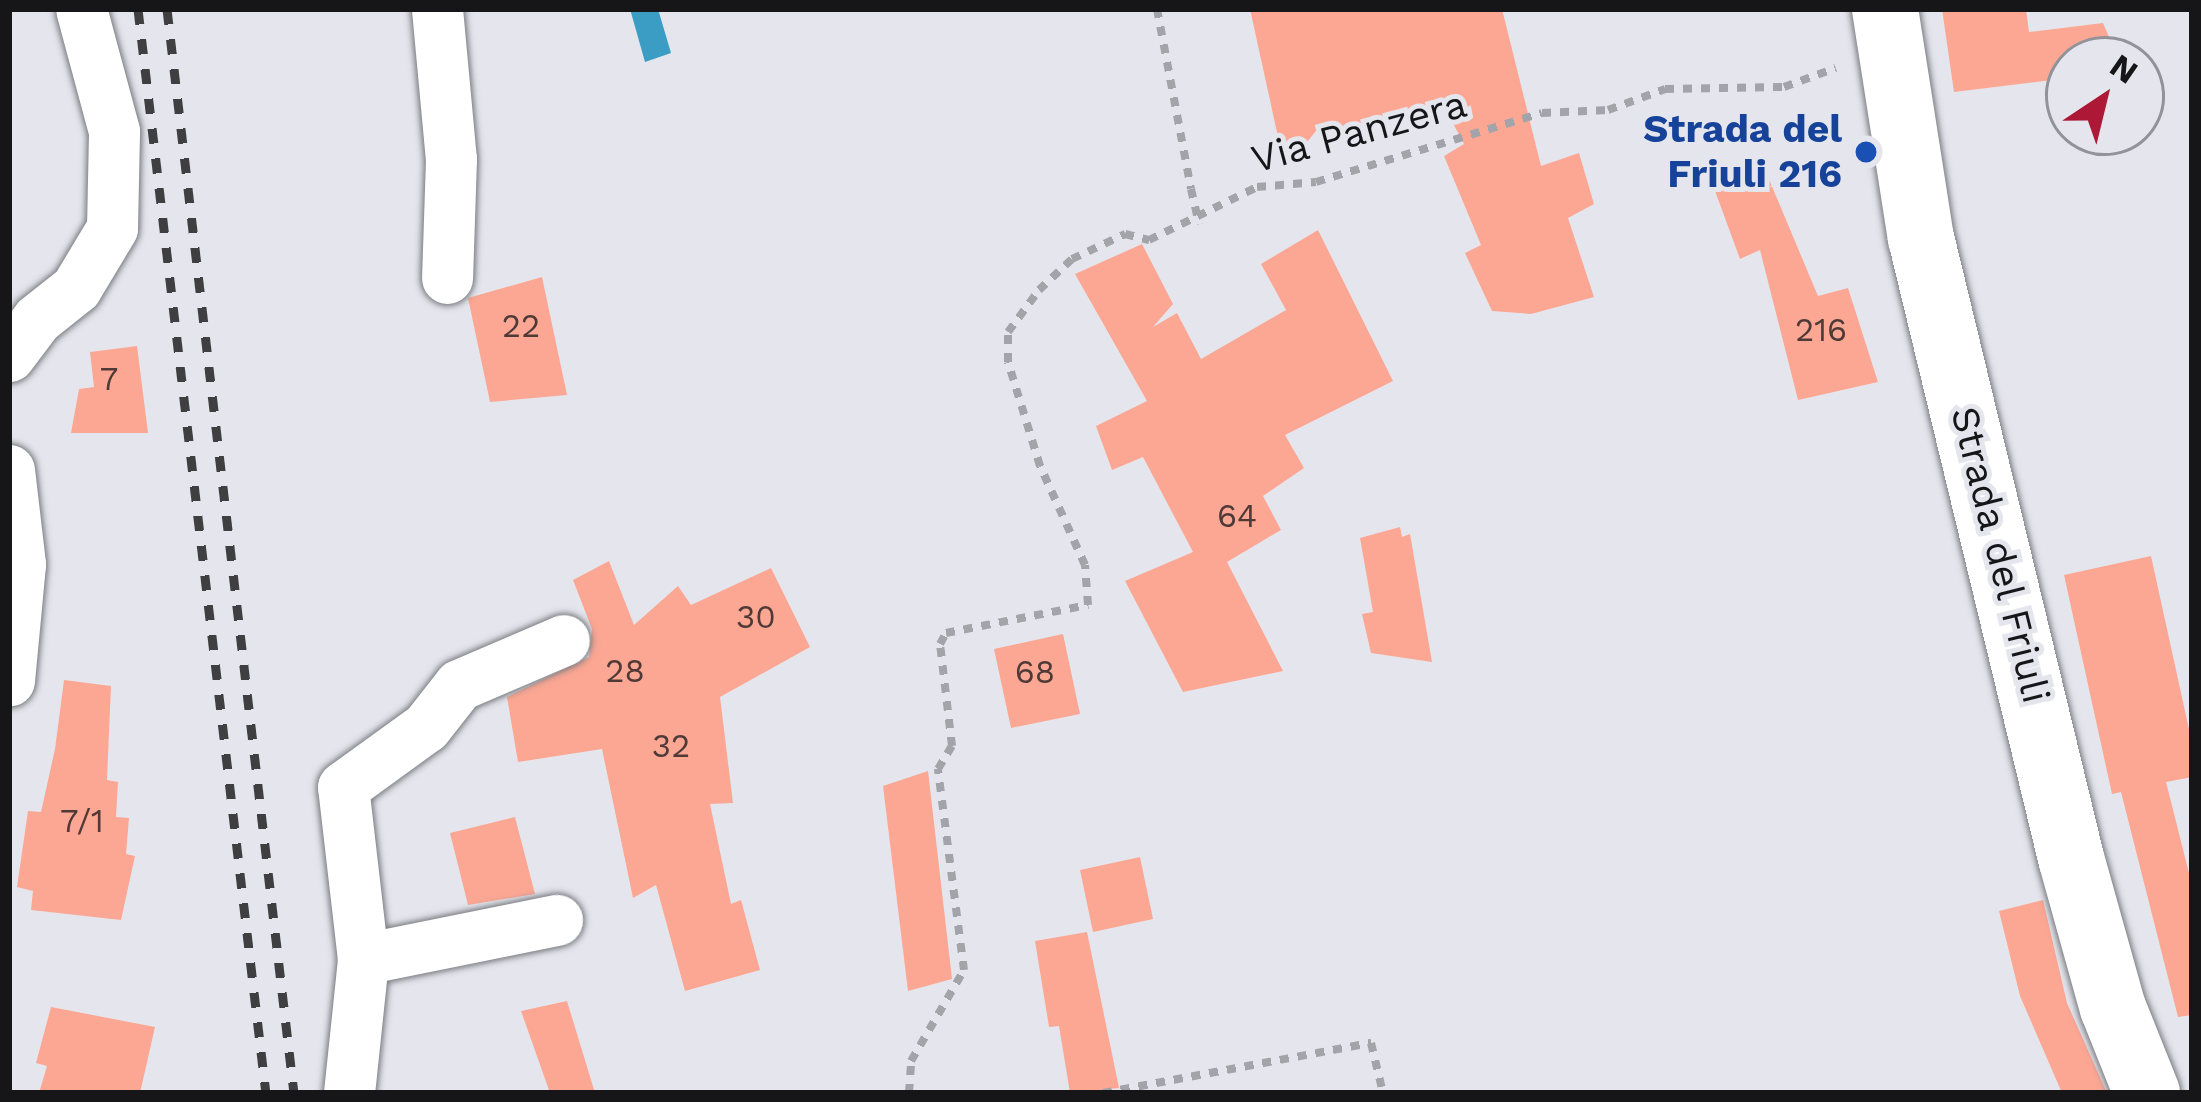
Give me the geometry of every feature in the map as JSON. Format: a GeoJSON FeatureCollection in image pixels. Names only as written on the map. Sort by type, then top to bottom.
{"type":"FeatureCollection","features":[{"type":"Feature","properties":{"kind":"main road","name":"Strada del Friuli"},"geometry":{"type":"LineString","coordinates":[[1885,27],[1921,238],[2071,858],[2113,1008],[2147,1093]]}},
{"type":"Feature","properties":{"kind":"street"},"geometry":{"type":"LineString","coordinates":[[9,356],[37,319],[76,288],[112,228],[114,131],[80,9]]}},
{"type":"Feature","properties":{"kind":"street"},"geometry":{"type":"LineString","coordinates":[[436,9],[451,159],[447,278]]}},
{"type":"Feature","properties":{"kind":"street"},"geometry":{"type":"LineString","coordinates":[[9,470],[20,564],[9,680]]}},
{"type":"Feature","properties":{"kind":"street"},"geometry":{"type":"LineString","coordinates":[[349,1093],[363,958],[343,787],[427,727],[459,685],[564,640]]}},
{"type":"Feature","properties":{"kind":"street"},"geometry":{"type":"LineString","coordinates":[[363,958],[557,920]]}},
{"type":"Feature","properties":{"kind":"path"},"geometry":{"type":"LineString","coordinates":[[1157,9],[1199,224]]}},
{"type":"Feature","properties":{"kind":"path","name":"Via Panzera"},"geometry":{"type":"LineString","coordinates":[[909,1093],[911,1061],[964,970],[938,769],[952,746],[940,644],[946,633],[1088,604],[1085,565],[1049,488],[1008,362],[1008,332],[1039,290],[1072,259],[1107,242],[1125,234],[1149,240],[1257,188],[1316,182],[1542,113],[1608,110],[1665,89],[1784,87],[1885,27]]}},
{"type":"Feature","properties":{"kind":"path"},"geometry":{"type":"LineString","coordinates":[[1103,1093],[1371,1043],[1383,1093]]}},
{"type":"Feature","properties":{"kind":"water"},"geometry":{"type":"Polygon","coordinates":[[[630,9],[658,9],[671,53],[645,62],[630,9]]]}},
{"type":"Feature","properties":{"kind":"building"},"geometry":{"type":"Polygon","coordinates":[[[1250,9],[1502,9],[1541,166],[1579,153],[1594,204],[1568,218],[1594,297],[1531,314],[1492,311],[1465,253],[1481,245],[1444,156],[1464,144],[1440,99],[1395,120],[1316,131],[1285,169],[1250,9]]]}},
{"type":"Feature","properties":{"kind":"building"},"geometry":{"type":"Polygon","coordinates":[[[1942,9],[2026,9],[2029,32],[2103,23],[2109,36],[2045,36],[2045,81],[1954,92],[1942,9]]]}},
{"type":"Feature","properties":{"kind":"building"},"geometry":{"type":"Polygon","coordinates":[[[1760,158],[1818,296],[1848,288],[1878,382],[1798,400],[1760,250],[1740,259],[1711,180],[1760,158]]]}},
{"type":"Feature","properties":{"kind":"building"},"geometry":{"type":"Polygon","coordinates":[[[1318,230],[1393,381],[1285,435],[1304,468],[1263,496],[1281,530],[1227,562],[1283,671],[1183,692],[1125,581],[1193,552],[1143,457],[1112,470],[1096,426],[1147,401],[1075,274],[1142,244],[1173,304],[1153,327],[1177,313],[1201,359],[1286,310],[1261,264],[1318,230]]]}},
{"type":"Feature","properties":{"kind":"building"},"geometry":{"type":"Polygon","coordinates":[[[542,277],[567,395],[490,402],[468,298],[542,277]]]}},
{"type":"Feature","properties":{"kind":"building"},"geometry":{"type":"Polygon","coordinates":[[[137,346],[148,433],[71,433],[79,389],[94,387],[90,352],[137,346]]]}},
{"type":"Feature","properties":{"kind":"building"},"geometry":{"type":"Polygon","coordinates":[[[1400,527],[1402,537],[1410,534],[1432,662],[1371,653],[1362,614],[1373,612],[1360,538],[1400,527]]]}},
{"type":"Feature","properties":{"kind":"building"},"geometry":{"type":"Polygon","coordinates":[[[2151,556],[2192,743],[2192,777],[2166,782],[2192,885],[2192,1015],[2178,1017],[2121,792],[2112,794],[2064,575],[2151,556]]]}},
{"type":"Feature","properties":{"kind":"building"},"geometry":{"type":"Polygon","coordinates":[[[609,561],[634,625],[678,586],[691,605],[771,568],[810,647],[720,697],[733,803],[710,804],[731,904],[741,900],[760,970],[685,991],[656,885],[633,898],[602,749],[518,762],[507,697],[589,657],[592,629],[573,580],[609,561]]]}},
{"type":"Feature","properties":{"kind":"building"},"geometry":{"type":"Polygon","coordinates":[[[1063,634],[1080,714],[1011,728],[994,649],[1063,634]]]}},
{"type":"Feature","properties":{"kind":"building"},"geometry":{"type":"Polygon","coordinates":[[[64,680],[111,686],[107,780],[118,782],[116,817],[129,818],[126,854],[135,856],[121,920],[31,910],[33,891],[17,887],[28,811],[41,812],[64,680]]]}},
{"type":"Feature","properties":{"kind":"building"},"geometry":{"type":"Polygon","coordinates":[[[928,771],[952,979],[908,991],[883,786],[928,771]]]}},
{"type":"Feature","properties":{"kind":"building"},"geometry":{"type":"Polygon","coordinates":[[[515,817],[535,894],[468,905],[450,833],[515,817]]]}},
{"type":"Feature","properties":{"kind":"building"},"geometry":{"type":"Polygon","coordinates":[[[1140,857],[1153,919],[1093,932],[1080,870],[1140,857]]]}},
{"type":"Feature","properties":{"kind":"building"},"geometry":{"type":"Polygon","coordinates":[[[2043,900],[2067,1003],[2107,1093],[2062,1093],[2020,996],[1999,911],[2043,900]]]}},
{"type":"Feature","properties":{"kind":"building"},"geometry":{"type":"Polygon","coordinates":[[[1087,932],[1119,1088],[1070,1093],[1059,1026],[1049,1027],[1035,941],[1087,932]]]}},
{"type":"Feature","properties":{"kind":"building"},"geometry":{"type":"Polygon","coordinates":[[[567,1001],[595,1093],[550,1093],[521,1011],[567,1001]]]}},
{"type":"Feature","properties":{"kind":"building"},"geometry":{"type":"Polygon","coordinates":[[[51,1007],[155,1027],[140,1093],[39,1093],[47,1066],[36,1063],[51,1007]]]}},
{"type":"Feature","properties":{"kind":"railway"},"geometry":{"type":"LineString","coordinates":[[138,9],[266,1093]]}},
{"type":"Feature","properties":{"kind":"railway"},"geometry":{"type":"LineString","coordinates":[[167,9],[294,1093]]}},
{"type":"Feature","properties":{"kind":"place","name":"Strada del Friuli 216"},"geometry":{"type":"Point","coordinates":[1866,152]}}]}
